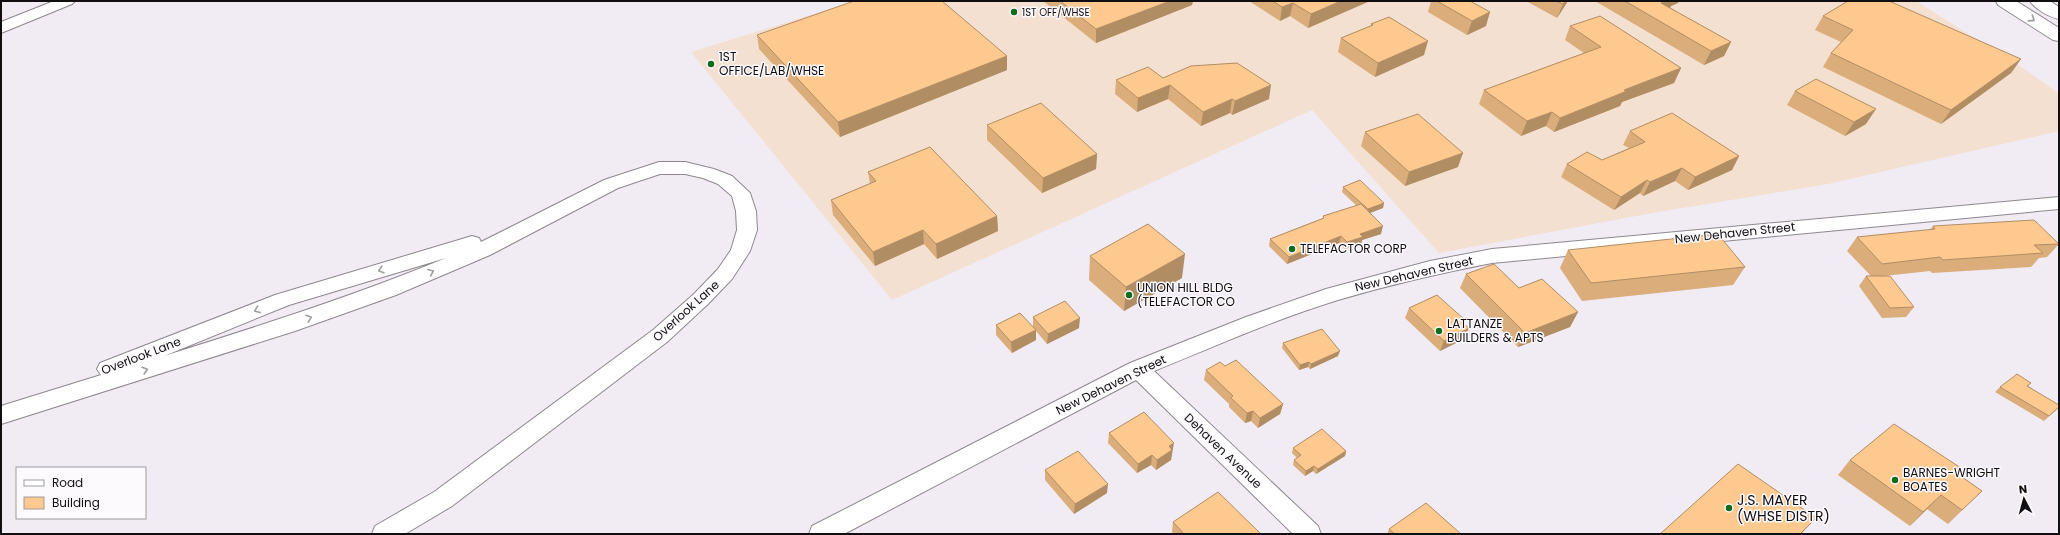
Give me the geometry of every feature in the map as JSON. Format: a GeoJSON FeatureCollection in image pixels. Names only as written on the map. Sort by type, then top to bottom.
{"type":"FeatureCollection","features":[{"type":"Feature","properties":{"kind":"highway"},"geometry":{"type":"LineString","coordinates":[[2004,1],[2059,36]]}},
{"type":"Feature","properties":{"kind":"highway"},"geometry":{"type":"LineString","coordinates":[[2038,1],[2059,14]]}},
{"type":"Feature","properties":{"kind":"street"},"geometry":{"type":"LineString","coordinates":[[1,28],[67,1]]}},
{"type":"Feature","properties":{"kind":"street","name":"Overlook Lane"},"geometry":{"type":"LineString","coordinates":[[1,415],[288,325],[389,290],[483,250],[611,184],[659,168],[685,168],[708,173],[725,180],[741,193],[746,210],[747,230],[740,251],[725,274],[660,336],[443,499],[384,534]]}},
{"type":"Feature","properties":{"kind":"street","name":"New Dehaven Street"},"geometry":{"type":"LineString","coordinates":[[821,534],[1138,368],[1253,322],[1333,294],[1430,268],[1492,256],[2059,203]]}},
{"type":"Feature","properties":{"kind":"street","name":"Overlook Lane"},"geometry":{"type":"LineString","coordinates":[[1,411],[282,300],[526,227]]}},
{"type":"Feature","properties":{"kind":"street"},"geometry":{"type":"LineString","coordinates":[[282,300],[288,325]]}},
{"type":"Feature","properties":{"kind":"street","name":"Dehaven Avenue"},"geometry":{"type":"LineString","coordinates":[[1138,368],[1309,534]]}},
{"type":"Feature","properties":{"kind":"shaded area"},"geometry":{"type":"Polygon","coordinates":[[[856,1],[1916,1],[2029,72],[2059,94],[2059,131],[1828,184],[1652,213],[1439,253],[1312,110],[892,300],[691,52],[856,1]]]}},
{"type":"Feature","properties":{"kind":"building"},"geometry":{"type":"Polygon","coordinates":[[[854,1],[942,1],[1007,56],[838,122],[757,35],[854,1]]]}},
{"type":"Feature","properties":{"kind":"building"},"geometry":{"type":"Polygon","coordinates":[[[1060,1],[1170,1],[1096,29],[1060,1]]]}},
{"type":"Feature","properties":{"kind":"building"},"geometry":{"type":"Polygon","coordinates":[[[1273,1],[1341,1],[1311,14],[1293,3],[1282,7],[1273,1]]]}},
{"type":"Feature","properties":{"kind":"building"},"geometry":{"type":"Polygon","coordinates":[[[1437,1],[1470,1],[1490,12],[1472,21],[1437,1]]]}},
{"type":"Feature","properties":{"kind":"building"},"geometry":{"type":"Polygon","coordinates":[[[1556,1],[1565,1],[1563,4],[1556,1]]]}},
{"type":"Feature","properties":{"kind":"building"},"geometry":{"type":"Polygon","coordinates":[[[1625,1],[1667,1],[1661,3],[1731,42],[1711,51],[1625,1]]]}},
{"type":"Feature","properties":{"kind":"building"},"geometry":{"type":"Polygon","coordinates":[[[1848,1],[1889,1],[2021,59],[1951,110],[1831,53],[1853,30],[1823,16],[1848,1]]]}},
{"type":"Feature","properties":{"kind":"building"},"geometry":{"type":"Polygon","coordinates":[[[1600,16],[1681,68],[1624,90],[1627,91],[1560,118],[1552,112],[1527,121],[1484,90],[1601,47],[1570,26],[1600,16]]]}},
{"type":"Feature","properties":{"kind":"building"},"geometry":{"type":"Polygon","coordinates":[[[1389,17],[1428,41],[1378,63],[1341,38],[1373,25],[1371,24],[1389,17]]]}},
{"type":"Feature","properties":{"kind":"building"},"geometry":{"type":"Polygon","coordinates":[[[1237,63],[1271,85],[1235,101],[1232,99],[1203,112],[1170,85],[1138,98],[1116,80],[1148,67],[1163,78],[1191,66],[1237,63]]]}},
{"type":"Feature","properties":{"kind":"building"},"geometry":{"type":"Polygon","coordinates":[[[1816,79],[1876,109],[1854,122],[1795,91],[1816,79]]]}},
{"type":"Feature","properties":{"kind":"building"},"geometry":{"type":"Polygon","coordinates":[[[1041,103],[1097,154],[1043,178],[987,125],[1041,103]]]}},
{"type":"Feature","properties":{"kind":"building"},"geometry":{"type":"Polygon","coordinates":[[[1672,113],[1739,156],[1695,177],[1682,168],[1650,182],[1647,180],[1621,197],[1567,164],[1587,152],[1602,160],[1645,142],[1630,131],[1672,113]]]}},
{"type":"Feature","properties":{"kind":"building"},"geometry":{"type":"Polygon","coordinates":[[[1418,114],[1463,153],[1409,172],[1365,132],[1418,114]]]}},
{"type":"Feature","properties":{"kind":"building"},"geometry":{"type":"Polygon","coordinates":[[[930,147],[997,216],[936,244],[923,230],[873,252],[831,200],[876,181],[868,172],[930,147]]]}},
{"type":"Feature","properties":{"kind":"building"},"geometry":{"type":"Polygon","coordinates":[[[1360,180],[1384,203],[1368,209],[1343,187],[1360,180]]]}},
{"type":"Feature","properties":{"kind":"building"},"geometry":{"type":"Polygon","coordinates":[[[1361,204],[1383,226],[1360,234],[1363,237],[1347,242],[1341,236],[1289,257],[1270,239],[1324,218],[1323,216],[1361,204]]]}},
{"type":"Feature","properties":{"kind":"building"},"geometry":{"type":"Polygon","coordinates":[[[2034,220],[2059,244],[2034,245],[2043,253],[1943,260],[1940,257],[1882,264],[1857,237],[1935,229],[1933,226],[2034,220]]]}},
{"type":"Feature","properties":{"kind":"building"},"geometry":{"type":"Polygon","coordinates":[[[1148,224],[1185,254],[1126,287],[1090,256],[1148,224]]]}},
{"type":"Feature","properties":{"kind":"building"},"geometry":{"type":"Polygon","coordinates":[[[1718,234],[1745,267],[1591,283],[1568,250],[1718,234]]]}},
{"type":"Feature","properties":{"kind":"building"},"geometry":{"type":"Polygon","coordinates":[[[1494,264],[1519,288],[1542,279],[1578,312],[1525,333],[1466,274],[1494,264]]]}},
{"type":"Feature","properties":{"kind":"building"},"geometry":{"type":"Polygon","coordinates":[[[1866,276],[1890,276],[1914,307],[1890,308],[1866,276]]]}},
{"type":"Feature","properties":{"kind":"building"},"geometry":{"type":"Polygon","coordinates":[[[1437,295],[1465,320],[1461,322],[1469,328],[1444,341],[1409,308],[1437,295]]]}},
{"type":"Feature","properties":{"kind":"building"},"geometry":{"type":"Polygon","coordinates":[[[1065,301],[1080,318],[1048,334],[1033,317],[1065,301]]]}},
{"type":"Feature","properties":{"kind":"building"},"geometry":{"type":"Polygon","coordinates":[[[1020,313],[1036,330],[1011,342],[996,325],[1020,313]]]}},
{"type":"Feature","properties":{"kind":"building"},"geometry":{"type":"Polygon","coordinates":[[[1322,329],[1340,351],[1311,364],[1309,362],[1300,365],[1283,343],[1322,329]]]}},
{"type":"Feature","properties":{"kind":"building"},"geometry":{"type":"Polygon","coordinates":[[[1236,360],[1283,404],[1260,418],[1253,411],[1247,413],[1231,398],[1233,396],[1206,370],[1220,362],[1225,366],[1236,360]]]}},
{"type":"Feature","properties":{"kind":"building"},"geometry":{"type":"Polygon","coordinates":[[[2017,374],[2031,383],[2027,386],[2059,405],[2059,407],[2049,416],[2000,387],[2017,374]]]}},
{"type":"Feature","properties":{"kind":"building"},"geometry":{"type":"Polygon","coordinates":[[[1144,412],[1174,443],[1169,446],[1172,450],[1157,460],[1152,455],[1138,464],[1109,433],[1144,412]]]}},
{"type":"Feature","properties":{"kind":"building"},"geometry":{"type":"Polygon","coordinates":[[[1894,424],[1967,472],[1962,477],[1982,491],[1962,510],[1941,495],[1923,512],[1850,460],[1894,424]]]}},
{"type":"Feature","properties":{"kind":"building"},"geometry":{"type":"Polygon","coordinates":[[[1322,429],[1346,451],[1318,469],[1314,466],[1306,471],[1294,460],[1301,455],[1293,448],[1322,429]]]}},
{"type":"Feature","properties":{"kind":"building"},"geometry":{"type":"Polygon","coordinates":[[[1078,451],[1108,484],[1075,504],[1045,470],[1078,451]]]}},
{"type":"Feature","properties":{"kind":"building"},"geometry":{"type":"Polygon","coordinates":[[[1738,464],[1816,518],[1800,534],[1660,534],[1738,464]]]}},
{"type":"Feature","properties":{"kind":"building"},"geometry":{"type":"Polygon","coordinates":[[[1218,492],[1261,534],[1184,534],[1173,522],[1218,492]]]}},
{"type":"Feature","properties":{"kind":"building"},"geometry":{"type":"Polygon","coordinates":[[[1426,503],[1461,534],[1395,534],[1389,529],[1426,503]]]}},
{"type":"Feature","properties":{"kind":"place","name":"1ST OFF/WHSE"},"geometry":{"type":"Point","coordinates":[1014,12]}},
{"type":"Feature","properties":{"kind":"place","name":"1ST OFFICE/LAB/WHSE"},"geometry":{"type":"Point","coordinates":[711,64]}},
{"type":"Feature","properties":{"kind":"place","name":"TELEFACTOR CORP"},"geometry":{"type":"Point","coordinates":[1292,249]}},
{"type":"Feature","properties":{"kind":"place","name":"UNION HILL BLDG (TELEFACTOR CO"},"geometry":{"type":"Point","coordinates":[1129,295]}},
{"type":"Feature","properties":{"kind":"place","name":"LATTANZE BUILDERS & APTS"},"geometry":{"type":"Point","coordinates":[1439,331]}},
{"type":"Feature","properties":{"kind":"place","name":"BARNES-WRIGHT BOATES"},"geometry":{"type":"Point","coordinates":[1895,480]}},
{"type":"Feature","properties":{"kind":"place","name":"J.S. MAYER (WHSE DISTR)"},"geometry":{"type":"Point","coordinates":[1729,508]}}]}
